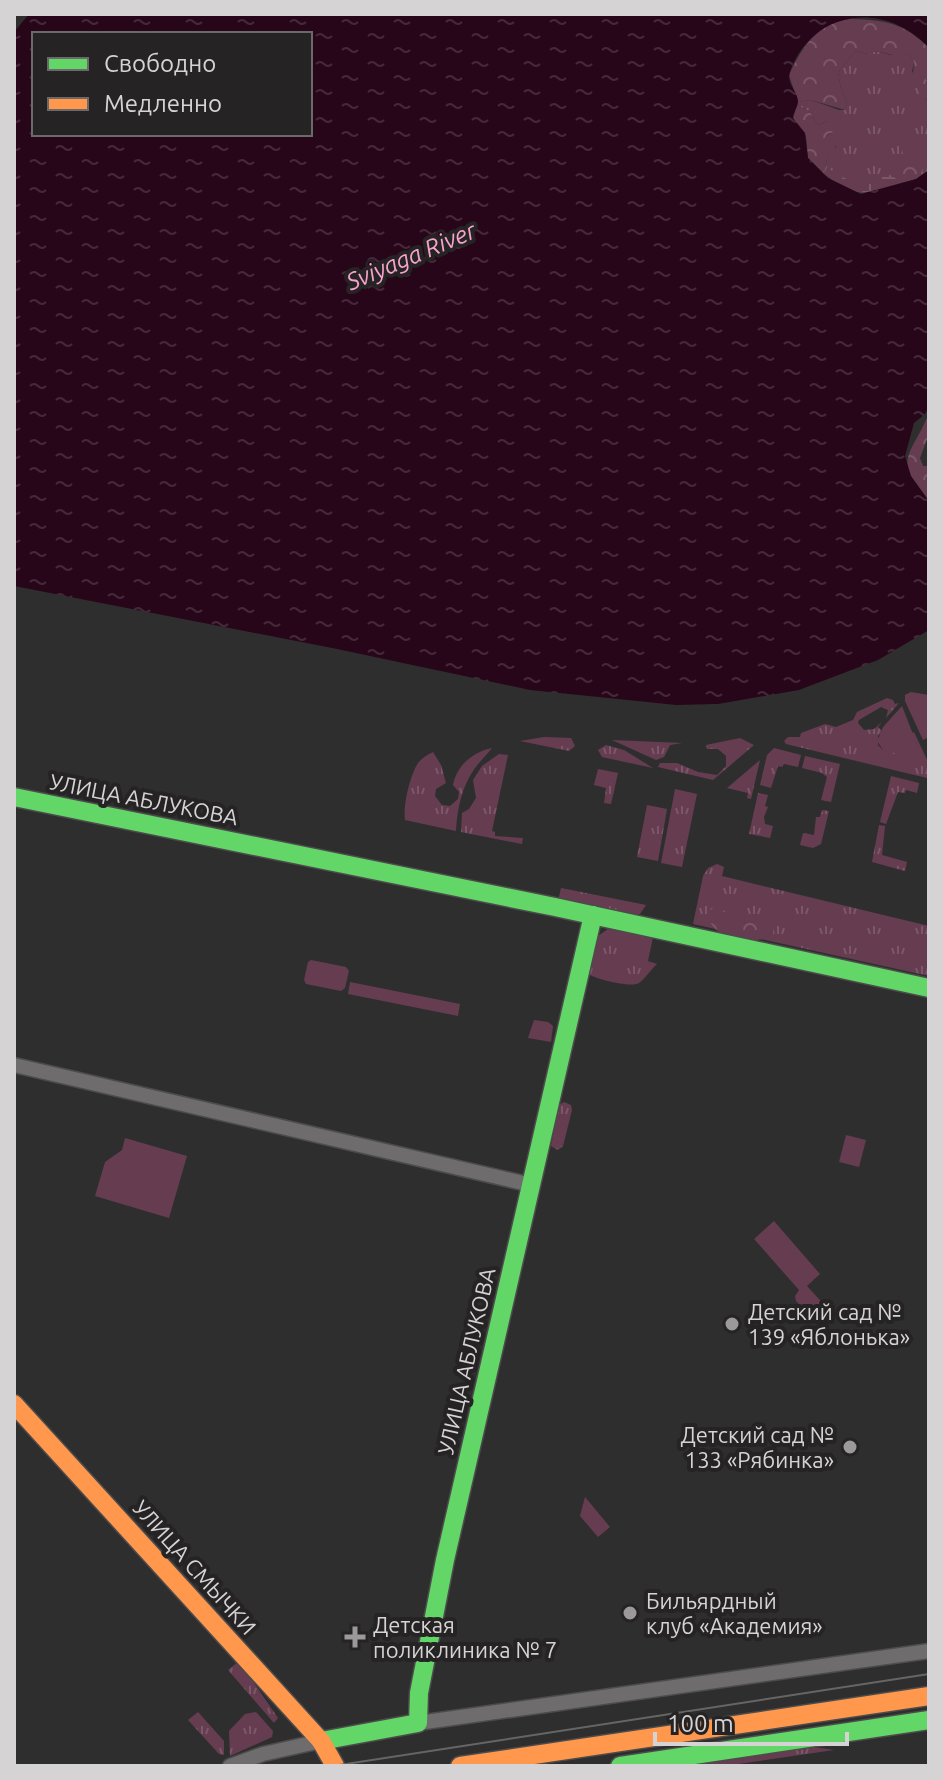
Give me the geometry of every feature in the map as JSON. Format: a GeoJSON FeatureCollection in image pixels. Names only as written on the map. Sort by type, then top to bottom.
{"type":"FeatureCollection","features":[{"type":"Feature","properties":{"kind":"street","name":"УЛИЦА АБЛУКОВА"},"geometry":{"type":"LineString","coordinates":[[14,797],[593,915],[929,988]]}},
{"type":"Feature","properties":{"kind":"street","name":"УЛИЦА АБЛУКОВА"},"geometry":{"type":"LineString","coordinates":[[418,1723],[419,1693],[435,1606],[593,915]]}},
{"type":"Feature","properties":{"kind":"street"},"geometry":{"type":"LineString","coordinates":[[14,1065],[532,1185]]}},
{"type":"Feature","properties":{"kind":"street","name":"УЛИЦА СМЫЧКИ"},"geometry":{"type":"LineString","coordinates":[[14,1404],[321,1741],[335,1766]]}},
{"type":"Feature","properties":{"kind":"street"},"geometry":{"type":"LineString","coordinates":[[230,1766],[263,1754],[418,1723],[929,1651]]}},
{"type":"Feature","properties":{"kind":"street"},"geometry":{"type":"LineString","coordinates":[[460,1766],[929,1696]]}},
{"type":"Feature","properties":{"kind":"street"},"geometry":{"type":"LineString","coordinates":[[620,1766],[929,1720]]}},
{"type":"Feature","properties":{"kind":"green space"},"geometry":{"type":"Polygon","coordinates":[[[851,19],[894,24],[929,48],[929,76],[926,79],[929,100],[923,98],[913,74],[914,62],[909,53],[897,56],[876,51],[868,54],[856,51],[838,72],[847,102],[845,110],[811,100],[798,102],[789,75],[800,55],[820,31],[839,21],[851,19]]]}},
{"type":"Feature","properties":{"kind":"green space"},"geometry":{"type":"Polygon","coordinates":[[[856,51],[891,55],[909,53],[914,62],[912,71],[925,99],[929,100],[929,170],[916,179],[877,191],[824,174],[827,159],[836,147],[827,136],[832,133],[827,121],[818,125],[810,112],[797,105],[798,102],[811,100],[845,110],[847,102],[838,72],[856,51]]]}},
{"type":"Feature","properties":{"kind":"green space"},"geometry":{"type":"Polygon","coordinates":[[[797,105],[810,112],[818,125],[830,120],[835,125],[834,131],[827,136],[835,143],[835,150],[827,159],[824,174],[808,158],[806,136],[793,119],[797,105]]]}},
{"type":"Feature","properties":{"kind":"green space"},"geometry":{"type":"Polygon","coordinates":[[[906,141],[918,146],[923,166],[918,177],[902,180],[894,172],[903,158],[902,146],[906,141]]]}},
{"type":"Feature","properties":{"kind":"green space"},"geometry":{"type":"Polygon","coordinates":[[[827,167],[850,180],[888,174],[902,182],[870,192],[855,192],[824,174],[827,167]]]}},
{"type":"Feature","properties":{"kind":"green space"},"geometry":{"type":"Polygon","coordinates":[[[929,413],[929,434],[920,458],[923,466],[929,466],[929,501],[911,475],[908,457],[929,413]]]}},
{"type":"Feature","properties":{"kind":"green space"},"geometry":{"type":"Polygon","coordinates":[[[911,692],[929,695],[929,737],[923,740],[905,701],[905,695],[911,692]]]}},
{"type":"Feature","properties":{"kind":"green space"},"geometry":{"type":"Polygon","coordinates":[[[887,698],[895,704],[899,703],[886,718],[888,710],[881,707],[858,723],[864,730],[874,729],[882,722],[878,727],[882,731],[878,736],[878,745],[883,750],[918,747],[914,732],[929,764],[927,778],[786,744],[784,741],[788,737],[800,737],[801,733],[825,724],[836,727],[853,720],[857,712],[887,698]]]}},
{"type":"Feature","properties":{"kind":"green space"},"geometry":{"type":"Polygon","coordinates":[[[902,706],[918,747],[907,754],[883,750],[877,741],[883,727],[902,706]]]}},
{"type":"Feature","properties":{"kind":"green space"},"geometry":{"type":"Polygon","coordinates":[[[544,737],[571,738],[575,746],[569,751],[520,741],[544,737]]]}},
{"type":"Feature","properties":{"kind":"green space"},"geometry":{"type":"Polygon","coordinates":[[[740,738],[754,745],[713,780],[658,767],[660,763],[677,763],[698,772],[717,775],[726,766],[726,756],[718,749],[707,749],[706,745],[740,738]]]}},
{"type":"Feature","properties":{"kind":"green space"},"geometry":{"type":"Polygon","coordinates":[[[612,740],[682,743],[670,745],[664,757],[656,760],[612,740]]]}},
{"type":"Feature","properties":{"kind":"green space"},"geometry":{"type":"Polygon","coordinates":[[[606,745],[624,750],[653,768],[602,757],[598,750],[606,745]]]}},
{"type":"Feature","properties":{"kind":"green space"},"geometry":{"type":"Polygon","coordinates":[[[492,748],[467,782],[459,806],[456,831],[405,820],[410,783],[423,758],[433,752],[441,765],[446,783],[436,789],[435,796],[442,805],[450,806],[458,799],[459,792],[453,785],[462,766],[472,756],[492,748]]]}},
{"type":"Feature","properties":{"kind":"green space"},"geometry":{"type":"Polygon","coordinates":[[[774,748],[801,755],[798,767],[778,766],[771,788],[760,785],[767,755],[774,748]]]}},
{"type":"Feature","properties":{"kind":"green space"},"geometry":{"type":"Polygon","coordinates":[[[499,754],[508,755],[492,831],[495,836],[523,838],[522,844],[461,832],[462,813],[476,798],[473,780],[482,766],[499,754]]]}},
{"type":"Feature","properties":{"kind":"green space"},"geometry":{"type":"Polygon","coordinates":[[[805,756],[840,764],[831,802],[821,800],[827,777],[802,768],[805,756]]]}},
{"type":"Feature","properties":{"kind":"green space"},"geometry":{"type":"Polygon","coordinates":[[[760,760],[751,799],[747,798],[748,793],[727,788],[760,760]]]}},
{"type":"Feature","properties":{"kind":"green space"},"geometry":{"type":"Polygon","coordinates":[[[598,769],[618,773],[611,804],[604,803],[606,788],[594,785],[598,769]]]}},
{"type":"Feature","properties":{"kind":"green space"},"geometry":{"type":"Polygon","coordinates":[[[891,776],[919,783],[917,793],[906,790],[905,793],[898,792],[886,824],[880,822],[891,776]]]}},
{"type":"Feature","properties":{"kind":"green space"},"geometry":{"type":"Polygon","coordinates":[[[675,789],[697,794],[682,867],[661,863],[675,789]]]}},
{"type":"Feature","properties":{"kind":"green space"},"geometry":{"type":"Polygon","coordinates":[[[758,793],[768,795],[764,817],[765,824],[773,826],[770,838],[749,834],[758,793]]]}},
{"type":"Feature","properties":{"kind":"green space"},"geometry":{"type":"Polygon","coordinates":[[[647,805],[667,809],[658,861],[637,857],[647,805]]]}},
{"type":"Feature","properties":{"kind":"green space"},"geometry":{"type":"Polygon","coordinates":[[[822,810],[829,811],[821,844],[813,848],[800,845],[803,833],[814,835],[816,817],[820,817],[822,810]]]}},
{"type":"Feature","properties":{"kind":"green space"},"geometry":{"type":"Polygon","coordinates":[[[879,825],[885,826],[882,855],[907,862],[905,871],[872,862],[879,825]]]}},
{"type":"Feature","properties":{"kind":"green space"},"geometry":{"type":"Polygon","coordinates":[[[717,864],[724,867],[722,876],[929,926],[929,976],[693,924],[703,876],[708,868],[717,864]]]}},
{"type":"Feature","properties":{"kind":"green space"},"geometry":{"type":"Polygon","coordinates":[[[561,888],[646,905],[640,914],[634,916],[558,901],[561,888]]]}},
{"type":"Feature","properties":{"kind":"green space"},"geometry":{"type":"Polygon","coordinates":[[[714,908],[753,918],[771,916],[774,920],[773,935],[765,939],[744,940],[723,935],[710,921],[708,911],[714,908]]]}},
{"type":"Feature","properties":{"kind":"green space"},"geometry":{"type":"Polygon","coordinates":[[[608,929],[653,937],[648,961],[657,964],[639,983],[621,984],[588,974],[595,938],[608,929]]]}},
{"type":"Feature","properties":{"kind":"green space"},"geometry":{"type":"Polygon","coordinates":[[[311,960],[346,967],[349,971],[345,988],[341,991],[306,984],[304,980],[311,960]]]}},
{"type":"Feature","properties":{"kind":"green space"},"geometry":{"type":"Polygon","coordinates":[[[350,982],[460,1004],[458,1016],[348,994],[350,982]]]}},
{"type":"Feature","properties":{"kind":"green space"},"geometry":{"type":"Polygon","coordinates":[[[534,1020],[553,1026],[551,1042],[528,1038],[534,1020]]]}},
{"type":"Feature","properties":{"kind":"green space"},"geometry":{"type":"Polygon","coordinates":[[[564,1102],[571,1105],[572,1110],[563,1146],[558,1150],[551,1146],[559,1105],[564,1102]]]}},
{"type":"Feature","properties":{"kind":"green space"},"geometry":{"type":"Polygon","coordinates":[[[846,1135],[866,1140],[859,1167],[839,1162],[846,1135]]]}},
{"type":"Feature","properties":{"kind":"green space"},"geometry":{"type":"Polygon","coordinates":[[[125,1138],[187,1156],[169,1218],[95,1196],[105,1162],[122,1150],[125,1138]]]}},
{"type":"Feature","properties":{"kind":"green space"},"geometry":{"type":"Polygon","coordinates":[[[774,1221],[820,1274],[807,1286],[830,1311],[822,1323],[815,1321],[796,1301],[799,1290],[754,1239],[774,1221]]]}},
{"type":"Feature","properties":{"kind":"green space"},"geometry":{"type":"Polygon","coordinates":[[[585,1497],[610,1527],[598,1537],[580,1516],[585,1497]]]}},
{"type":"Feature","properties":{"kind":"green space"},"geometry":{"type":"Polygon","coordinates":[[[239,1661],[278,1718],[274,1723],[228,1670],[239,1661]]]}},
{"type":"Feature","properties":{"kind":"green space"},"geometry":{"type":"Polygon","coordinates":[[[198,1712],[224,1741],[224,1755],[219,1754],[188,1720],[198,1712]]]}},
{"type":"Feature","properties":{"kind":"green space"},"geometry":{"type":"Polygon","coordinates":[[[256,1712],[273,1731],[272,1737],[230,1756],[229,1731],[245,1714],[256,1712]]]}},
{"type":"Feature","properties":{"kind":"green space"},"geometry":{"type":"Polygon","coordinates":[[[814,1747],[834,1750],[725,1766],[681,1766],[814,1747]]]}},
{"type":"Feature","properties":{"kind":"water","name":"Sviyaga River"},"geometry":{"type":"Polygon","coordinates":[[[29,14],[929,14],[929,48],[912,33],[892,23],[872,18],[852,18],[833,24],[815,35],[801,51],[789,76],[798,101],[793,118],[805,133],[808,158],[828,178],[861,194],[916,179],[929,170],[929,406],[914,423],[905,456],[911,476],[929,501],[929,630],[878,660],[799,690],[718,704],[676,705],[530,690],[14,586],[14,32],[29,14]]]}},
{"type":"Feature","properties":{"kind":"tram line"},"geometry":{"type":"LineString","coordinates":[[333,1766],[929,1674]]}},
{"type":"Feature","properties":{"kind":"traffic: fast"},"geometry":{"type":"LineString","coordinates":[[14,797],[555,907],[929,988]]}},
{"type":"Feature","properties":{"kind":"traffic: fast"},"geometry":{"type":"LineString","coordinates":[[321,1741],[418,1723],[419,1693],[445,1560],[593,915]]}},
{"type":"Feature","properties":{"kind":"traffic: fast"},"geometry":{"type":"LineString","coordinates":[[620,1766],[929,1720]]}},
{"type":"Feature","properties":{"kind":"traffic: slow"},"geometry":{"type":"LineString","coordinates":[[14,1404],[321,1741],[335,1766]]}},
{"type":"Feature","properties":{"kind":"traffic: slow"},"geometry":{"type":"LineString","coordinates":[[460,1766],[929,1696]]}},
{"type":"Feature","properties":{"kind":"place","name":"Детский сад № 139 «Яблонька»"},"geometry":{"type":"Point","coordinates":[732,1324]}},
{"type":"Feature","properties":{"kind":"place","name":"Детский сад № 133 «Рябинка»"},"geometry":{"type":"Point","coordinates":[850,1447]}},
{"type":"Feature","properties":{"kind":"place","name":"Бильярдный клуб «Академия»"},"geometry":{"type":"Point","coordinates":[630,1613]}},
{"type":"Feature","properties":{"kind":"place","name":"Детская поликлиника № 7"},"geometry":{"type":"Point","coordinates":[355,1637]}}]}
